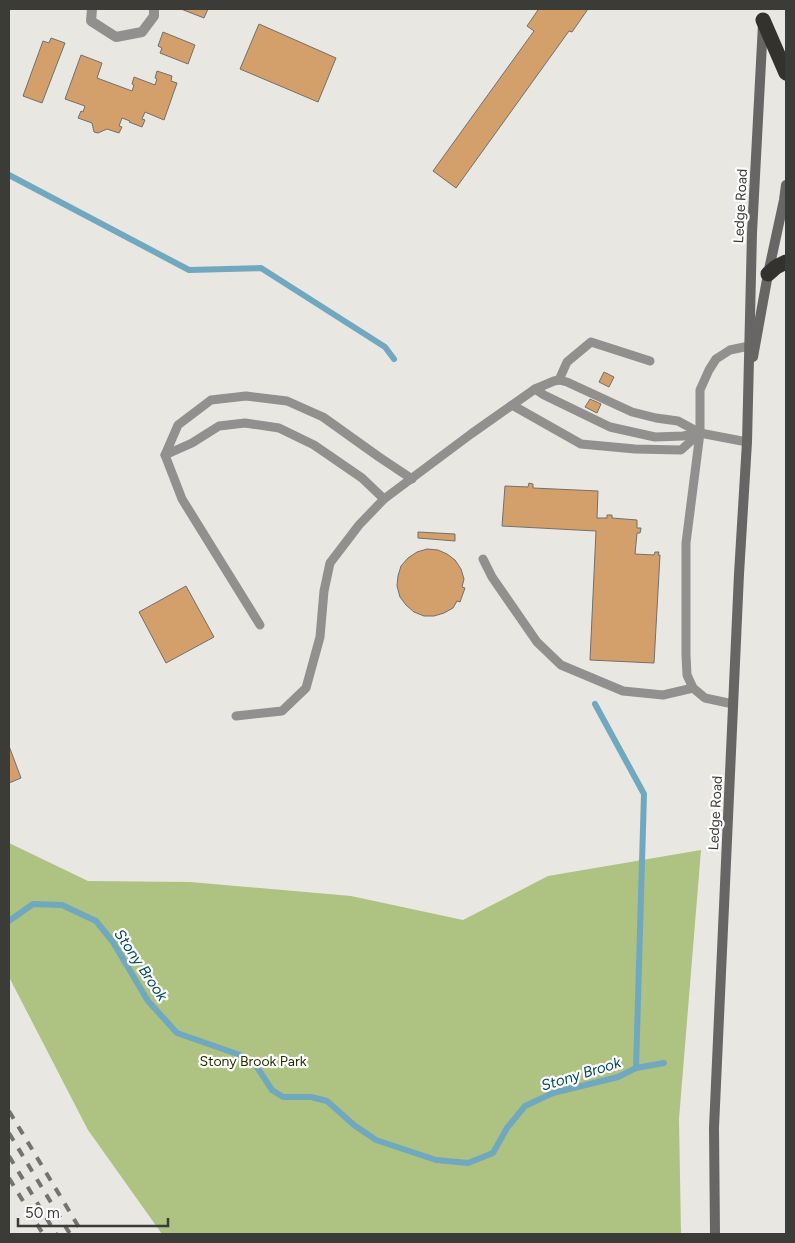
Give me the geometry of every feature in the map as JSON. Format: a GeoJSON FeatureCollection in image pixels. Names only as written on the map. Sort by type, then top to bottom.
{"type":"FeatureCollection","features":[{"type":"Feature","properties":{"kind":"highway"},"geometry":{"type":"LineString","coordinates":[[763,20],[786,73]]}},
{"type":"Feature","properties":{"kind":"highway"},"geometry":{"type":"LineString","coordinates":[[768,274],[786,262]]}},
{"type":"Feature","properties":{"kind":"main road","name":"Ledge Road"},"geometry":{"type":"LineString","coordinates":[[715,1234],[714,1128],[738,583],[747,442],[752,234],[763,20]]}},
{"type":"Feature","properties":{"kind":"main road","name":"Ledge Road"},"geometry":{"type":"LineString","coordinates":[[747,393],[786,185]]}},
{"type":"Feature","properties":{"kind":"street"},"geometry":{"type":"LineString","coordinates":[[92,9],[91,21],[116,37],[142,32],[154,16],[154,9]]}},
{"type":"Feature","properties":{"kind":"lane"},"geometry":{"type":"LineString","coordinates":[[560,380],[568,362],[591,342],[650,361]]}},
{"type":"Feature","properties":{"kind":"lane"},"geometry":{"type":"LineString","coordinates":[[733,704],[705,698],[693,688],[688,675],[686,654],[686,542],[700,433],[700,390],[716,359],[730,350],[748,346]]}},
{"type":"Feature","properties":{"kind":"lane"},"geometry":{"type":"LineString","coordinates":[[236,716],[282,711],[306,688],[320,637],[324,591],[330,563],[359,525],[384,499],[535,389],[560,380],[632,412],[678,421],[700,433],[747,442]]}},
{"type":"Feature","properties":{"kind":"lane"},"geometry":{"type":"LineString","coordinates":[[535,389],[610,427],[655,437],[700,433]]}},
{"type":"Feature","properties":{"kind":"lane"},"geometry":{"type":"LineString","coordinates":[[260,625],[182,498],[165,456],[178,425],[211,400],[246,396],[287,401],[323,417],[412,478]]}},
{"type":"Feature","properties":{"kind":"lane"},"geometry":{"type":"LineString","coordinates":[[512,405],[581,444],[635,449],[681,450],[700,433]]}},
{"type":"Feature","properties":{"kind":"lane"},"geometry":{"type":"LineString","coordinates":[[165,456],[192,443],[219,426],[245,423],[279,428],[314,445],[362,478],[384,499]]}},
{"type":"Feature","properties":{"kind":"lane"},"geometry":{"type":"LineString","coordinates":[[482,558],[492,577],[537,642],[561,665],[623,691],[663,695],[693,688]]}},
{"type":"Feature","properties":{"kind":"green space","name":"Stony Brook Park"},"geometry":{"type":"Polygon","coordinates":[[[9,843],[88,881],[190,882],[351,896],[463,920],[548,876],[701,850],[679,1119],[681,1234],[162,1234],[88,1130],[9,977],[9,843]]]}},
{"type":"Feature","properties":{"kind":"building"},"geometry":{"type":"Polygon","coordinates":[[[181,9],[208,9],[204,18],[181,9]]]}},
{"type":"Feature","properties":{"kind":"building"},"geometry":{"type":"Polygon","coordinates":[[[536,9],[588,9],[572,32],[569,31],[456,188],[433,171],[534,31],[527,26],[538,10],[536,9]]]}},
{"type":"Feature","properties":{"kind":"building"},"geometry":{"type":"Polygon","coordinates":[[[259,24],[336,58],[318,102],[240,69],[259,24]]]}},
{"type":"Feature","properties":{"kind":"building"},"geometry":{"type":"Polygon","coordinates":[[[163,32],[195,45],[188,64],[160,53],[162,48],[158,46],[163,32]]]}},
{"type":"Feature","properties":{"kind":"building"},"geometry":{"type":"Polygon","coordinates":[[[51,38],[65,43],[42,103],[23,96],[43,41],[49,43],[51,38]]]}},
{"type":"Feature","properties":{"kind":"building"},"geometry":{"type":"Polygon","coordinates":[[[81,55],[102,63],[97,78],[132,91],[134,77],[155,85],[157,71],[172,76],[171,81],[177,83],[164,120],[145,112],[142,119],[145,120],[142,127],[122,118],[119,126],[122,127],[119,133],[107,129],[98,133],[94,132],[92,123],[78,118],[85,106],[65,99],[81,55]]]}},
{"type":"Feature","properties":{"kind":"building"},"geometry":{"type":"Polygon","coordinates":[[[604,372],[614,377],[609,387],[599,382],[604,372]]]}},
{"type":"Feature","properties":{"kind":"building"},"geometry":{"type":"Polygon","coordinates":[[[590,399],[601,404],[597,413],[585,407],[590,399]]]}},
{"type":"Feature","properties":{"kind":"building"},"geometry":{"type":"Polygon","coordinates":[[[529,483],[533,484],[533,488],[598,491],[597,518],[607,518],[607,515],[612,515],[612,518],[637,520],[637,528],[641,528],[640,533],[637,533],[635,554],[654,555],[655,552],[659,552],[658,555],[660,555],[654,663],[590,660],[596,531],[502,526],[505,486],[528,487],[529,483]]]}},
{"type":"Feature","properties":{"kind":"building"},"geometry":{"type":"Polygon","coordinates":[[[418,532],[455,534],[455,541],[418,538],[418,532]]]}},
{"type":"Feature","properties":{"kind":"building"},"geometry":{"type":"Polygon","coordinates":[[[427,549],[438,550],[455,560],[461,569],[464,579],[462,587],[465,588],[460,602],[457,601],[453,608],[434,616],[424,616],[414,612],[400,597],[397,586],[401,566],[417,552],[427,549]]]}},
{"type":"Feature","properties":{"kind":"building"},"geometry":{"type":"Polygon","coordinates":[[[186,586],[214,637],[166,663],[139,612],[186,586]]]}},
{"type":"Feature","properties":{"kind":"building"},"geometry":{"type":"Polygon","coordinates":[[[9,746],[21,778],[9,783],[9,746]]]}},
{"type":"Feature","properties":{"kind":"waterway"},"geometry":{"type":"LineString","coordinates":[[9,175],[189,270],[261,268],[385,347],[394,359]]}},
{"type":"Feature","properties":{"kind":"waterway"},"geometry":{"type":"LineString","coordinates":[[595,704],[644,794],[636,1068]]}},
{"type":"Feature","properties":{"kind":"waterway","name":"Stony Brook"},"geometry":{"type":"LineString","coordinates":[[9,921],[33,904],[62,905],[96,921],[113,942],[148,1001],[177,1033],[240,1055],[255,1064],[272,1090],[283,1097],[311,1097],[327,1101],[354,1125],[376,1140],[436,1160],[468,1163],[493,1153],[507,1128],[525,1106],[553,1093],[618,1077],[636,1068],[664,1063]]}},
{"type":"Feature","properties":{"kind":"railway"},"geometry":{"type":"LineString","coordinates":[[9,1111],[83,1234]]}},
{"type":"Feature","properties":{"kind":"railway"},"geometry":{"type":"LineString","coordinates":[[9,1133],[70,1234]]}},
{"type":"Feature","properties":{"kind":"railway"},"geometry":{"type":"LineString","coordinates":[[9,1156],[56,1234]]}},
{"type":"Feature","properties":{"kind":"railway"},"geometry":{"type":"LineString","coordinates":[[9,1178],[43,1234]]}}]}
